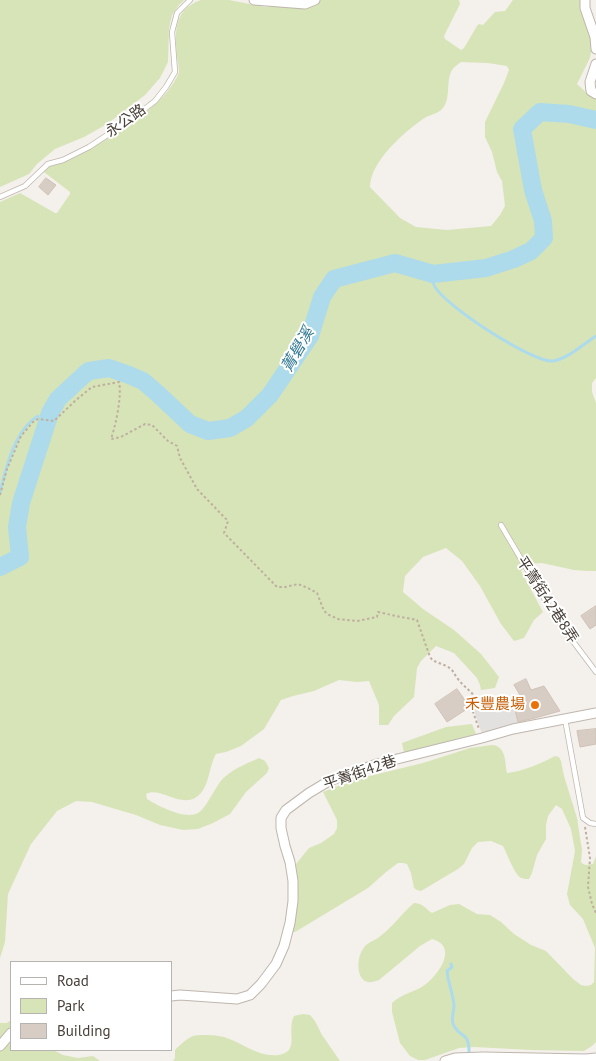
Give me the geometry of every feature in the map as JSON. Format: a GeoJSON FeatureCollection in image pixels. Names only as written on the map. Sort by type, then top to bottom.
{"type":"FeatureCollection","features":[{"type":"Feature","properties":{"kind":"street"},"geometry":{"type":"LineString","coordinates":[[254,0],[305,4],[315,0]]}},
{"type":"Feature","properties":{"kind":"street"},"geometry":{"type":"LineString","coordinates":[[585,0],[585,8],[596,37],[596,49]]}},
{"type":"Feature","properties":{"kind":"street"},"geometry":{"type":"LineString","coordinates":[[596,64],[590,82],[591,91],[596,94]]}},
{"type":"Feature","properties":{"kind":"street","name":"平菁街42巷"},"geometry":{"type":"LineString","coordinates":[[172,996],[237,999],[250,995],[276,964],[284,946],[290,923],[293,881],[281,828],[281,818],[286,810],[309,793],[329,781],[377,764],[513,729],[596,713]]}},
{"type":"Feature","properties":{"kind":"street"},"geometry":{"type":"LineString","coordinates":[[0,1046],[10,1034]]}},
{"type":"Feature","properties":{"kind":"street"},"geometry":{"type":"LineString","coordinates":[[445,1061],[456,1058],[483,1057],[596,1058]]}},
{"type":"Feature","properties":{"kind":"lane","name":"永公路"},"geometry":{"type":"LineString","coordinates":[[0,197],[25,186],[48,164],[63,160],[89,146],[155,101],[175,72],[172,32],[177,13],[190,0]]}},
{"type":"Feature","properties":{"kind":"lane","name":"平菁街42巷8弄"},"geometry":{"type":"LineString","coordinates":[[501,525],[557,620],[596,672]]}},
{"type":"Feature","properties":{"kind":"lane"},"geometry":{"type":"LineString","coordinates":[[565,718],[583,818],[590,823],[596,824]]}},
{"type":"Feature","properties":{"kind":"path"},"geometry":{"type":"LineString","coordinates":[[0,495],[7,469],[21,436],[33,422],[38,419],[54,421],[92,387],[119,382],[121,389],[115,427],[111,439],[121,437],[146,424],[152,425],[168,441],[177,446],[180,458],[197,489],[228,521],[224,533],[277,587],[298,584],[317,592],[324,611],[338,619],[357,621],[377,617],[378,612],[417,620],[433,661],[452,670],[458,680],[475,697],[473,712],[482,738]]}},
{"type":"Feature","properties":{"kind":"path"},"geometry":{"type":"LineString","coordinates":[[583,818],[590,858],[588,888],[596,913]]}},
{"type":"Feature","properties":{"kind":"green space"},"geometry":{"type":"Polygon","coordinates":[[[0,0],[184,0],[172,15],[169,28],[168,62],[160,78],[145,95],[107,124],[84,137],[55,149],[37,164],[29,174],[0,187],[0,0]]]}},
{"type":"Feature","properties":{"kind":"green space"},"geometry":{"type":"Polygon","coordinates":[[[201,0],[229,0],[265,7],[304,6],[317,0],[459,0],[460,4],[444,36],[445,39],[461,50],[479,24],[483,25],[495,12],[505,11],[513,0],[583,0],[593,41],[590,58],[577,84],[589,95],[596,97],[596,378],[592,383],[592,392],[596,403],[596,571],[574,570],[542,563],[529,564],[521,571],[543,612],[534,620],[524,638],[514,641],[501,624],[480,586],[462,561],[446,548],[423,557],[405,576],[403,592],[423,609],[454,630],[481,654],[499,677],[495,688],[481,690],[477,678],[454,653],[436,646],[421,661],[417,668],[414,697],[394,716],[388,725],[379,725],[379,705],[369,681],[339,680],[314,691],[281,700],[264,729],[241,746],[216,754],[206,785],[199,796],[193,799],[181,800],[157,793],[151,792],[146,794],[147,799],[165,808],[186,815],[193,815],[203,808],[219,783],[230,773],[259,758],[265,761],[269,768],[267,773],[246,792],[230,814],[213,823],[198,829],[183,830],[160,825],[136,815],[92,802],[76,801],[57,811],[31,844],[8,894],[5,942],[0,958],[0,202],[20,193],[57,213],[70,192],[44,172],[51,166],[72,159],[119,131],[150,109],[167,92],[179,72],[176,39],[178,23],[185,10],[201,0]],[[461,62],[455,67],[450,75],[444,106],[439,111],[425,118],[389,148],[371,177],[370,187],[400,218],[416,227],[447,230],[491,226],[505,206],[502,181],[485,137],[485,122],[509,70],[507,66],[461,62]]]}},
{"type":"Feature","properties":{"kind":"green space"},"geometry":{"type":"Polygon","coordinates":[[[472,724],[476,734],[404,753],[402,743],[446,727],[472,724]]]}},
{"type":"Feature","properties":{"kind":"green space"},"geometry":{"type":"Polygon","coordinates":[[[497,746],[502,751],[507,773],[532,767],[555,756],[559,757],[577,818],[582,850],[581,862],[586,865],[593,864],[596,856],[596,1042],[584,1051],[459,1048],[425,1060],[418,1060],[410,1056],[400,1043],[392,1012],[392,1003],[400,997],[422,987],[431,979],[444,960],[444,947],[440,942],[432,939],[420,946],[379,980],[373,982],[368,982],[362,978],[358,965],[364,947],[383,934],[414,903],[422,905],[432,913],[450,905],[459,904],[477,914],[490,915],[531,945],[546,951],[581,985],[591,985],[594,982],[595,948],[583,919],[570,905],[567,894],[575,851],[571,829],[562,809],[556,805],[548,816],[546,839],[537,855],[529,879],[518,876],[503,846],[491,841],[478,842],[472,848],[464,864],[421,891],[414,888],[407,864],[398,863],[368,888],[295,932],[292,932],[296,864],[309,848],[321,843],[334,834],[337,828],[337,820],[323,792],[353,780],[423,763],[470,748],[497,746]]]}},
{"type":"Feature","properties":{"kind":"green space"},"geometry":{"type":"Polygon","coordinates":[[[310,1015],[315,1021],[340,1061],[173,1061],[175,1050],[179,1046],[190,1037],[200,1035],[224,1037],[264,1054],[283,1054],[291,1046],[294,1016],[310,1015]]]}},
{"type":"Feature","properties":{"kind":"green space"},"geometry":{"type":"Polygon","coordinates":[[[10,1021],[10,1051],[55,1051],[78,1058],[93,1056],[100,1061],[0,1061],[0,1023],[7,1023],[10,1021]]]}},
{"type":"Feature","properties":{"kind":"shaded area"},"geometry":{"type":"Polygon","coordinates":[[[477,699],[512,703],[518,723],[482,734],[474,711],[477,699]]]}},
{"type":"Feature","properties":{"kind":"building"},"geometry":{"type":"Polygon","coordinates":[[[46,178],[56,185],[48,195],[39,187],[46,178]]]}},
{"type":"Feature","properties":{"kind":"building"},"geometry":{"type":"Polygon","coordinates":[[[596,606],[596,625],[590,629],[581,616],[596,606]]]}},
{"type":"Feature","properties":{"kind":"building","name":"禾豐農場"},"geometry":{"type":"Polygon","coordinates":[[[526,679],[531,690],[544,686],[560,711],[518,722],[512,699],[520,695],[514,685],[526,679]]]}},
{"type":"Feature","properties":{"kind":"building"},"geometry":{"type":"Polygon","coordinates":[[[457,689],[470,707],[447,722],[435,704],[457,689]]]}},
{"type":"Feature","properties":{"kind":"building"},"geometry":{"type":"Polygon","coordinates":[[[596,729],[596,744],[580,747],[577,731],[596,729]]]}},
{"type":"Feature","properties":{"kind":"waterway","name":"菁礐溪"},"geometry":{"type":"LineString","coordinates":[[0,567],[20,557],[17,527],[21,503],[50,413],[58,399],[85,374],[89,371],[109,368],[129,375],[143,381],[190,424],[208,431],[230,428],[247,418],[270,395],[310,336],[322,297],[334,279],[395,263],[433,274],[486,268],[531,251],[544,238],[543,221],[533,190],[522,129],[540,112],[569,114],[596,120]]}},
{"type":"Feature","properties":{"kind":"waterway"},"geometry":{"type":"LineString","coordinates":[[433,274],[434,285],[454,306],[489,331],[527,353],[543,359],[558,360],[596,336]]}},
{"type":"Feature","properties":{"kind":"waterway","name":"菁礐溪"},"geometry":{"type":"LineString","coordinates":[[44,411],[58,399]]}},
{"type":"Feature","properties":{"kind":"waterway"},"geometry":{"type":"LineString","coordinates":[[0,492],[17,440],[23,430],[38,416]]}},
{"type":"Feature","properties":{"kind":"waterway"},"geometry":{"type":"LineString","coordinates":[[451,964],[452,967],[447,971],[454,1006],[452,1021],[457,1030],[468,1041],[469,1052]]}},
{"type":"Feature","properties":{"kind":"place","name":"禾豐農場"},"geometry":{"type":"Point","coordinates":[535,705]}}]}
